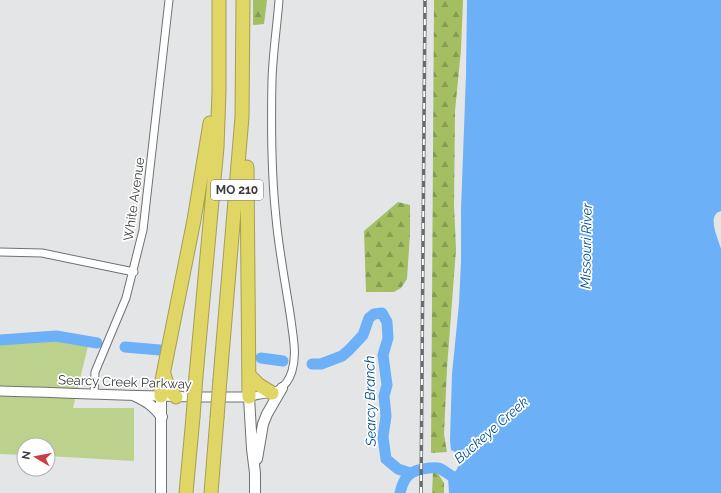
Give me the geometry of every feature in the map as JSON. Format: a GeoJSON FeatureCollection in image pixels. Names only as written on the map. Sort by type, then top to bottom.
{"type":"FeatureCollection","features":[{"type":"Feature","properties":{"kind":"highway","name":"MO 210"},"geometry":{"type":"LineString","coordinates":[[186,493],[217,147],[220,34],[219,0]]}},
{"type":"Feature","properties":{"kind":"highway","name":"MO 210"},"geometry":{"type":"LineString","coordinates":[[211,493],[242,117],[243,0]]}},
{"type":"Feature","properties":{"kind":"highway"},"geometry":{"type":"LineString","coordinates":[[161,396],[161,385],[203,173],[213,104],[215,64],[220,34]]}},
{"type":"Feature","properties":{"kind":"highway"},"geometry":{"type":"LineString","coordinates":[[242,117],[247,139],[247,294],[249,397]]}},
{"type":"Feature","properties":{"kind":"highway"},"geometry":{"type":"LineString","coordinates":[[164,374],[168,388],[176,397]]}},
{"type":"Feature","properties":{"kind":"highway"},"geometry":{"type":"LineString","coordinates":[[249,375],[259,385],[277,390]]}},
{"type":"Feature","properties":{"kind":"main road"},"geometry":{"type":"LineString","coordinates":[[255,473],[263,424],[277,390]]}},
{"type":"Feature","properties":{"kind":"main road"},"geometry":{"type":"LineString","coordinates":[[135,396],[153,406],[162,417]]}},
{"type":"Feature","properties":{"kind":"main road"},"geometry":{"type":"LineString","coordinates":[[161,396],[161,493]]}},
{"type":"Feature","properties":{"kind":"main road"},"geometry":{"type":"LineString","coordinates":[[249,397],[255,473],[255,493]]}},
{"type":"Feature","properties":{"kind":"street","name":"White Avenue"},"geometry":{"type":"LineString","coordinates":[[94,394],[95,372],[126,298],[134,272],[143,230],[169,0]]}},
{"type":"Feature","properties":{"kind":"street"},"geometry":{"type":"LineString","coordinates":[[249,397],[277,390],[289,379],[295,358],[276,218],[274,187],[272,77],[279,0]]}},
{"type":"Feature","properties":{"kind":"street"},"geometry":{"type":"LineString","coordinates":[[0,252],[42,253],[134,272]]}},
{"type":"Feature","properties":{"kind":"street","name":"Searcy Creek Parkway"},"geometry":{"type":"LineString","coordinates":[[0,391],[176,397],[249,397]]}},
{"type":"Feature","properties":{"kind":"green space"},"geometry":{"type":"Polygon","coordinates":[[[253,0],[267,0],[264,24],[253,25],[253,0]]]}},
{"type":"Feature","properties":{"kind":"green space"},"geometry":{"type":"Polygon","coordinates":[[[434,0],[463,0],[461,50],[455,111],[454,206],[456,249],[447,368],[444,434],[447,452],[431,453],[434,0]]]}},
{"type":"Feature","properties":{"kind":"green space"},"geometry":{"type":"Polygon","coordinates":[[[398,202],[410,205],[407,279],[401,288],[394,292],[366,292],[364,231],[398,202]]]}},
{"type":"Feature","properties":{"kind":"green space"},"geometry":{"type":"Polygon","coordinates":[[[56,336],[89,342],[73,408],[134,408],[134,461],[56,456],[56,437],[16,437],[16,455],[0,454],[0,340],[56,336]]]}},
{"type":"Feature","properties":{"kind":"green space"},"geometry":{"type":"Polygon","coordinates":[[[433,472],[437,472],[444,483],[444,493],[432,493],[433,472]]]}},
{"type":"Feature","properties":{"kind":"water","name":"Missouri River"},"geometry":{"type":"Polygon","coordinates":[[[467,0],[721,0],[721,211],[714,217],[714,227],[721,249],[721,493],[449,493],[448,477],[450,474],[454,473],[460,459],[460,454],[451,450],[450,440],[452,374],[459,304],[461,261],[467,0]]]}},
{"type":"Feature","properties":{"kind":"waterway","name":"Searcy Branch"},"geometry":{"type":"LineString","coordinates":[[312,364],[321,364],[342,356],[363,335],[369,318],[374,314],[382,313],[387,322],[388,338],[383,355],[387,385],[384,396],[386,416],[383,437],[386,459],[398,469],[410,473]]}},
{"type":"Feature","properties":{"kind":"waterway","name":"Searcy Branch"},"geometry":{"type":"LineString","coordinates":[[0,340],[56,336],[97,343]]}},
{"type":"Feature","properties":{"kind":"waterway","name":"Searcy Branch"},"geometry":{"type":"LineString","coordinates":[[125,347],[160,350]]}},
{"type":"Feature","properties":{"kind":"waterway","name":"Searcy Branch"},"geometry":{"type":"LineString","coordinates":[[261,358],[283,361]]}},
{"type":"Feature","properties":{"kind":"waterway","name":"Buckeye Creek"},"geometry":{"type":"LineString","coordinates":[[400,493],[406,478],[409,474],[417,470],[438,468],[455,478],[462,474]]}},
{"type":"Feature","properties":{"kind":"railway"},"geometry":{"type":"LineString","coordinates":[[421,493],[425,0]]}}]}
